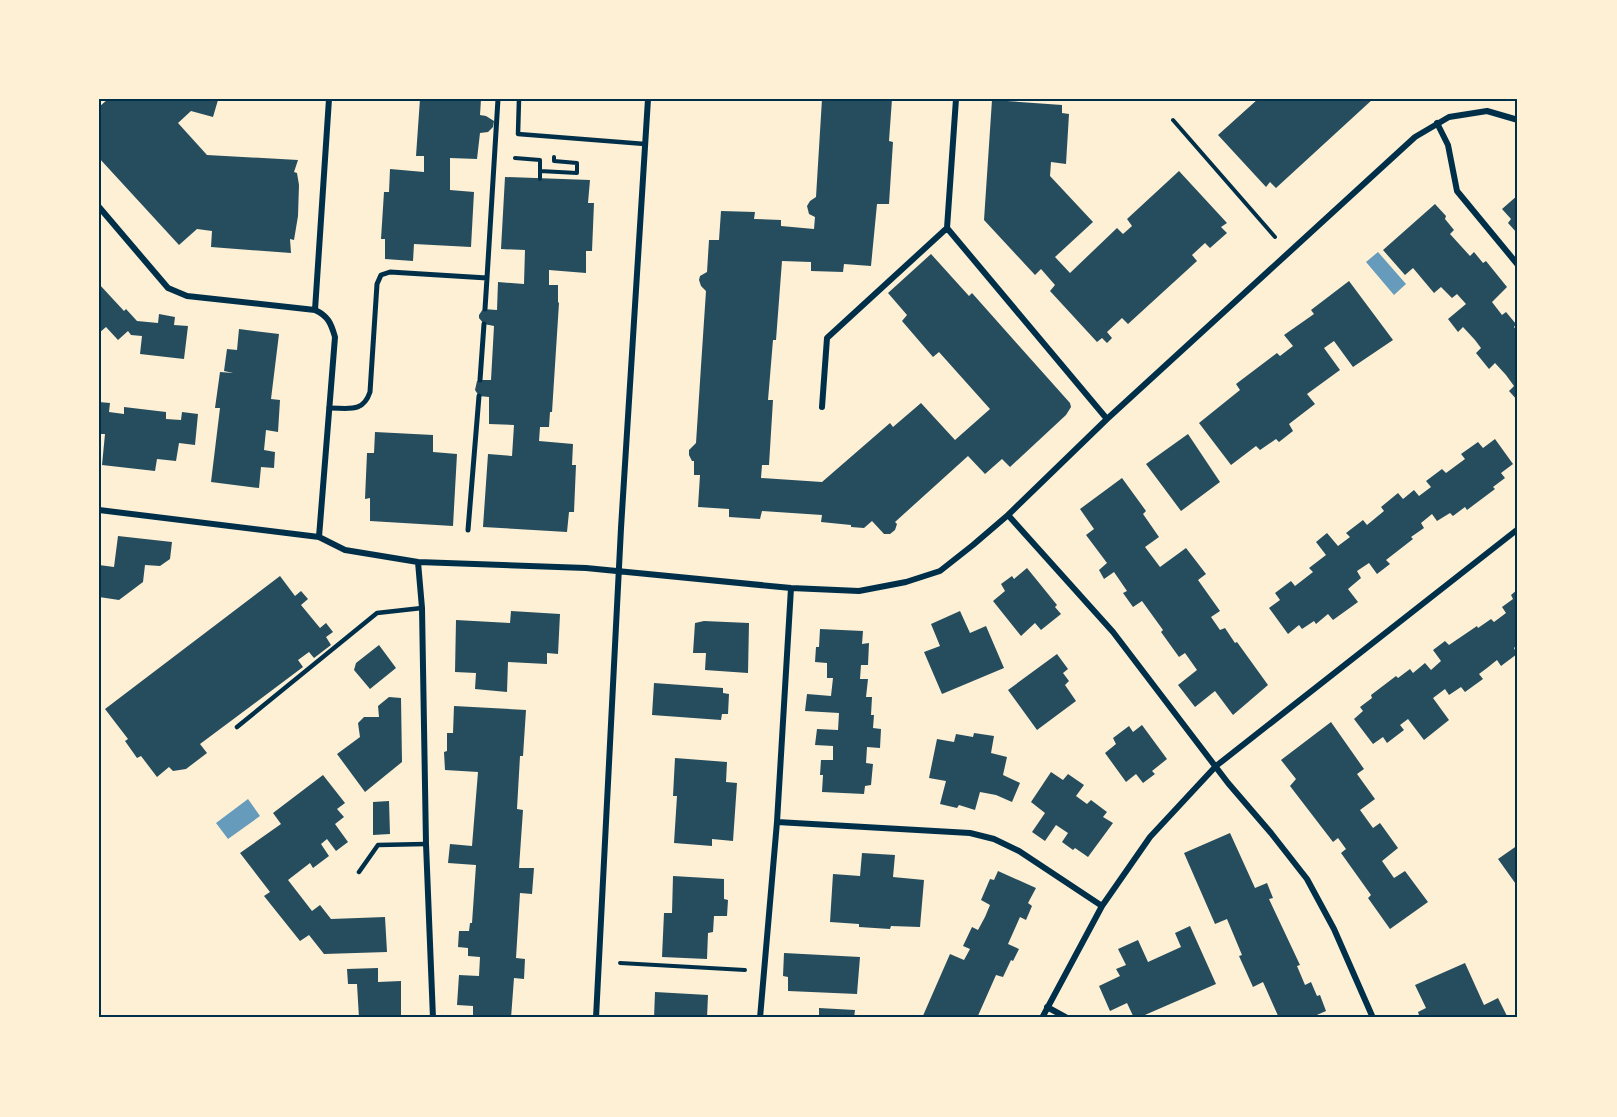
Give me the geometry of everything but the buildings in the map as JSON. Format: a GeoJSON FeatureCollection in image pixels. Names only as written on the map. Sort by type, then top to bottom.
{"type":"FeatureCollection","features":[{"type":"Feature","properties":{"kind":"street"},"geometry":{"type":"LineString","coordinates":[[315,310],[329,99]]}},
{"type":"Feature","properties":{"kind":"street"},"geometry":{"type":"LineString","coordinates":[[485,309],[498,99]]}},
{"type":"Feature","properties":{"kind":"street"},"geometry":{"type":"LineString","coordinates":[[596,1018],[618,570],[648,99]]}},
{"type":"Feature","properties":{"kind":"street"},"geometry":{"type":"LineString","coordinates":[[822,407],[827,338],[947,228],[956,99]]}},
{"type":"Feature","properties":{"kind":"street"},"geometry":{"type":"LineString","coordinates":[[99,510],[319,537],[345,550],[418,562],[618,570],[791,588],[859,591],[914,579],[940,571],[973,545],[1415,137],[1449,117],[1487,111],[1518,120]]}},
{"type":"Feature","properties":{"kind":"street"},"geometry":{"type":"LineString","coordinates":[[1437,123],[1448,145],[1457,191],[1518,265]]}},
{"type":"Feature","properties":{"kind":"street"},"geometry":{"type":"LineString","coordinates":[[99,207],[168,288],[186,296],[315,310],[326,315],[332,324],[335,337],[319,537]]}},
{"type":"Feature","properties":{"kind":"street"},"geometry":{"type":"LineString","coordinates":[[947,228],[1107,419]]}},
{"type":"Feature","properties":{"kind":"street"},"geometry":{"type":"LineString","coordinates":[[329,408],[362,406],[367,400],[370,392],[377,284],[381,275],[390,272],[487,278]]}},
{"type":"Feature","properties":{"kind":"street"},"geometry":{"type":"LineString","coordinates":[[480,380],[484,324]]}},
{"type":"Feature","properties":{"kind":"street"},"geometry":{"type":"LineString","coordinates":[[468,530],[479,396]]}},
{"type":"Feature","properties":{"kind":"street"},"geometry":{"type":"LineString","coordinates":[[1008,514],[1113,632],[1228,783],[1307,879],[1334,929],[1373,1018]]}},
{"type":"Feature","properties":{"kind":"street"},"geometry":{"type":"LineString","coordinates":[[1042,1018],[1102,906],[1150,837],[1216,766],[1518,529]]}},
{"type":"Feature","properties":{"kind":"street"},"geometry":{"type":"LineString","coordinates":[[418,562],[422,608],[426,844],[433,1018]]}},
{"type":"Feature","properties":{"kind":"street"},"geometry":{"type":"LineString","coordinates":[[760,1018],[777,822],[791,588]]}},
{"type":"Feature","properties":{"kind":"street"},"geometry":{"type":"LineString","coordinates":[[777,822],[970,833],[994,839],[1019,851],[1102,906]]}},
{"type":"Feature","properties":{"kind":"street"},"geometry":{"type":"LineString","coordinates":[[1047,1006],[1067,1018]]}},
{"type":"Feature","properties":{"kind":"lane"},"geometry":{"type":"LineString","coordinates":[[519,99],[518,134],[645,144]]}},
{"type":"Feature","properties":{"kind":"lane"},"geometry":{"type":"LineString","coordinates":[[237,727],[377,614],[422,608]]}},
{"type":"Feature","properties":{"kind":"lane"},"geometry":{"type":"LineString","coordinates":[[359,872],[378,845],[426,844]]}},
{"type":"Feature","properties":{"kind":"path"},"geometry":{"type":"LineString","coordinates":[[1173,120],[1288,253]]}},
{"type":"Feature","properties":{"kind":"path"},"geometry":{"type":"LineString","coordinates":[[540,171],[577,173],[577,163],[554,161],[555,137]]}},
{"type":"Feature","properties":{"kind":"path"},"geometry":{"type":"LineString","coordinates":[[494,157],[540,160],[540,179]]}},
{"type":"Feature","properties":{"kind":"path"},"geometry":{"type":"LineString","coordinates":[[599,962],[764,971]]}},
{"type":"Feature","properties":{"kind":"water"},"geometry":{"type":"Polygon","coordinates":[[[1378,252],[1406,284],[1394,295],[1366,262],[1378,252]]]}},
{"type":"Feature","properties":{"kind":"water"},"geometry":{"type":"Polygon","coordinates":[[[248,799],[260,816],[228,839],[216,823],[248,799]]]}}]}
